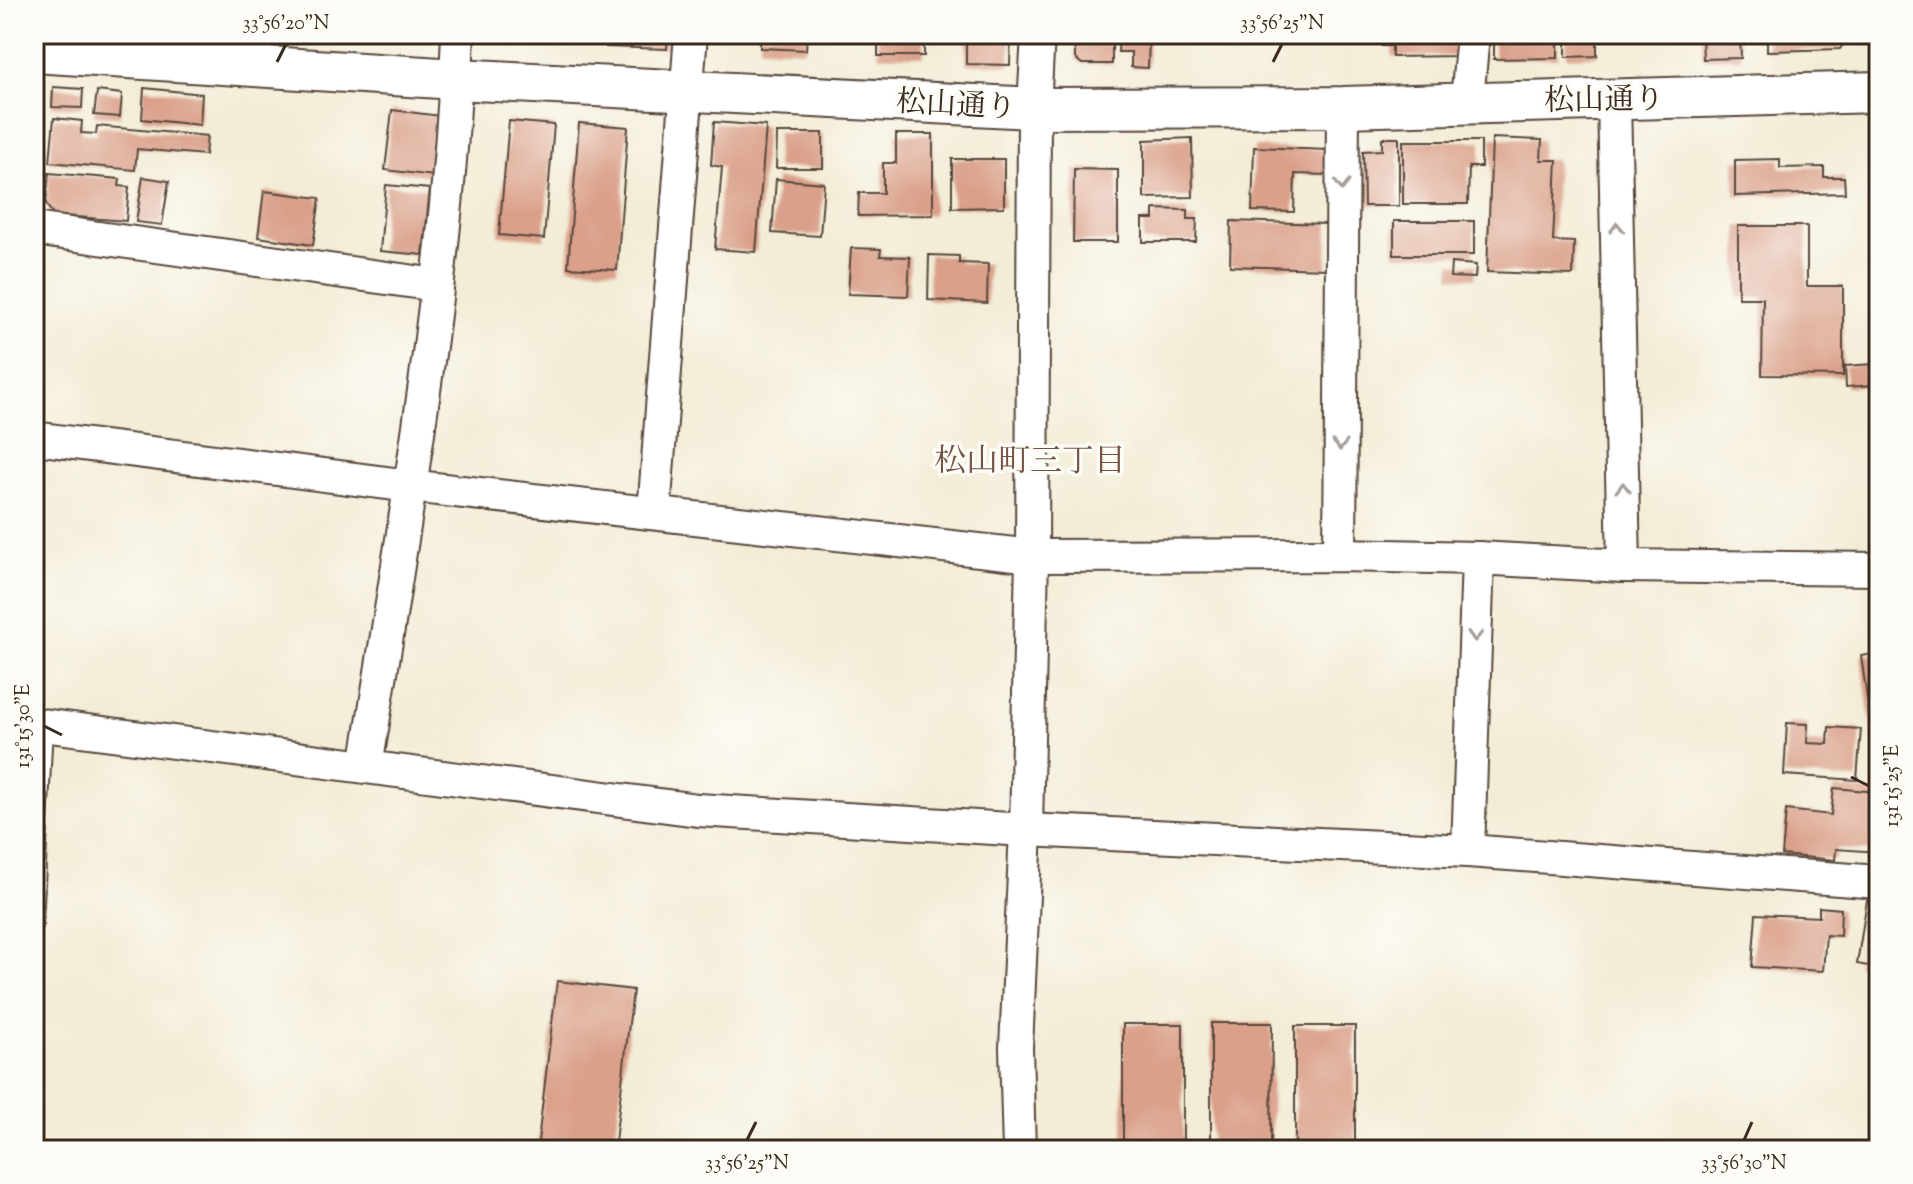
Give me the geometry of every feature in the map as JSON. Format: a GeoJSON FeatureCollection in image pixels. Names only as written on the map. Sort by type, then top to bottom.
{"type":"FeatureCollection","features":[{"type":"Feature","properties":{"kind":"street"},"geometry":{"type":"LineString","coordinates":[[366,767],[410,486],[437,285],[458,34]]}},
{"type":"Feature","properties":{"kind":"street"},"geometry":{"type":"LineString","coordinates":[[654,512],[691,34]]}},
{"type":"Feature","properties":{"kind":"street"},"geometry":{"type":"LineString","coordinates":[[1019,1150],[1016,1048],[1026,830],[1032,556],[1034,108],[1038,34]]}},
{"type":"Feature","properties":{"kind":"street"},"geometry":{"type":"LineString","coordinates":[[1467,101],[1473,34]]}},
{"type":"Feature","properties":{"kind":"street","name":"松山通り"},"geometry":{"type":"LineString","coordinates":[[34,52],[456,79],[1034,108],[1343,107],[1467,101],[1879,92]]}},
{"type":"Feature","properties":{"kind":"street"},"geometry":{"type":"LineString","coordinates":[[1614,99],[1624,566]]}},
{"type":"Feature","properties":{"kind":"street"},"geometry":{"type":"LineString","coordinates":[[1340,555],[1343,107]]}},
{"type":"Feature","properties":{"kind":"street"},"geometry":{"type":"LineString","coordinates":[[34,229],[437,285]]}},
{"type":"Feature","properties":{"kind":"street"},"geometry":{"type":"LineString","coordinates":[[34,438],[410,486],[1032,556],[1340,555],[1624,566],[1879,569]]}},
{"type":"Feature","properties":{"kind":"street"},"geometry":{"type":"LineString","coordinates":[[1468,851],[1478,558]]}},
{"type":"Feature","properties":{"kind":"street"},"geometry":{"type":"LineString","coordinates":[[39,725],[698,810],[1026,830],[1468,851],[1879,882]]}},
{"type":"Feature","properties":{"kind":"lane"},"geometry":{"type":"LineString","coordinates":[[34,924],[39,725]]}},
{"type":"Feature","properties":{"kind":"building"},"geometry":{"type":"Polygon","coordinates":[[[532,34],[598,34],[597,43],[532,39],[532,34]]]}},
{"type":"Feature","properties":{"kind":"building"},"geometry":{"type":"Polygon","coordinates":[[[606,34],[668,34],[667,49],[606,47],[606,34]]]}},
{"type":"Feature","properties":{"kind":"building"},"geometry":{"type":"Polygon","coordinates":[[[760,34],[807,34],[806,50],[760,48],[760,34]]]}},
{"type":"Feature","properties":{"kind":"building"},"geometry":{"type":"Polygon","coordinates":[[[878,34],[924,34],[924,56],[878,56],[878,34]]]}},
{"type":"Feature","properties":{"kind":"building"},"geometry":{"type":"Polygon","coordinates":[[[966,34],[1011,34],[1010,65],[966,64],[966,34]]]}},
{"type":"Feature","properties":{"kind":"building"},"geometry":{"type":"Polygon","coordinates":[[[1075,34],[1112,34],[1112,64],[1082,64],[1075,58],[1075,34]]]}},
{"type":"Feature","properties":{"kind":"building"},"geometry":{"type":"Polygon","coordinates":[[[1119,34],[1149,34],[1148,68],[1131,67],[1131,52],[1118,52],[1119,34]]]}},
{"type":"Feature","properties":{"kind":"building"},"geometry":{"type":"Polygon","coordinates":[[[1382,34],[1456,34],[1457,56],[1392,57],[1392,46],[1382,46],[1382,34]]]}},
{"type":"Feature","properties":{"kind":"building"},"geometry":{"type":"Polygon","coordinates":[[[1494,34],[1558,34],[1558,58],[1494,59],[1494,34]]]}},
{"type":"Feature","properties":{"kind":"building"},"geometry":{"type":"Polygon","coordinates":[[[1566,34],[1597,34],[1597,56],[1566,57],[1566,34]]]}},
{"type":"Feature","properties":{"kind":"building"},"geometry":{"type":"Polygon","coordinates":[[[1702,34],[1740,34],[1741,58],[1703,59],[1702,34]]]}},
{"type":"Feature","properties":{"kind":"building"},"geometry":{"type":"Polygon","coordinates":[[[1767,34],[1850,34],[1840,49],[1767,51],[1767,34]]]}},
{"type":"Feature","properties":{"kind":"building"},"geometry":{"type":"Polygon","coordinates":[[[53,87],[83,89],[82,108],[52,107],[53,87]]]}},
{"type":"Feature","properties":{"kind":"building"},"geometry":{"type":"Polygon","coordinates":[[[144,88],[202,94],[200,125],[142,119],[144,88]]]}},
{"type":"Feature","properties":{"kind":"building"},"geometry":{"type":"Polygon","coordinates":[[[97,91],[122,94],[120,117],[94,115],[97,91]]]}},
{"type":"Feature","properties":{"kind":"building"},"geometry":{"type":"Polygon","coordinates":[[[392,110],[441,116],[434,176],[385,170],[392,110]]]}},
{"type":"Feature","properties":{"kind":"building"},"geometry":{"type":"Polygon","coordinates":[[[54,118],[82,121],[81,133],[96,134],[97,126],[207,136],[205,155],[137,149],[135,170],[50,162],[54,118]]]}},
{"type":"Feature","properties":{"kind":"building"},"geometry":{"type":"Polygon","coordinates":[[[509,121],[554,125],[544,239],[499,235],[509,121]]]}},
{"type":"Feature","properties":{"kind":"building"},"geometry":{"type":"Polygon","coordinates":[[[714,122],[766,126],[756,252],[715,249],[722,167],[711,165],[714,122]]]}},
{"type":"Feature","properties":{"kind":"building"},"geometry":{"type":"Polygon","coordinates":[[[579,123],[628,127],[617,270],[568,267],[579,123]]]}},
{"type":"Feature","properties":{"kind":"building"},"geometry":{"type":"Polygon","coordinates":[[[777,133],[823,133],[823,168],[776,168],[777,133]]]}},
{"type":"Feature","properties":{"kind":"building"},"geometry":{"type":"Polygon","coordinates":[[[896,134],[933,134],[933,215],[858,216],[859,193],[883,193],[883,163],[896,163],[896,134]]]}},
{"type":"Feature","properties":{"kind":"building"},"geometry":{"type":"Polygon","coordinates":[[[1192,138],[1193,197],[1144,198],[1144,140],[1192,138]]]}},
{"type":"Feature","properties":{"kind":"building"},"geometry":{"type":"Polygon","coordinates":[[[1382,138],[1399,138],[1399,206],[1364,206],[1363,151],[1382,150],[1382,138]]]}},
{"type":"Feature","properties":{"kind":"building"},"geometry":{"type":"Polygon","coordinates":[[[1492,138],[1542,140],[1541,160],[1557,160],[1553,241],[1574,242],[1573,275],[1487,272],[1492,138]]]}},
{"type":"Feature","properties":{"kind":"building"},"geometry":{"type":"Polygon","coordinates":[[[1403,141],[1481,141],[1481,167],[1469,167],[1468,204],[1403,204],[1403,141]]]}},
{"type":"Feature","properties":{"kind":"building"},"geometry":{"type":"Polygon","coordinates":[[[1254,147],[1327,150],[1326,175],[1295,174],[1294,212],[1252,211],[1254,147]]]}},
{"type":"Feature","properties":{"kind":"building"},"geometry":{"type":"Polygon","coordinates":[[[952,159],[1004,159],[1004,207],[952,208],[952,159]]]}},
{"type":"Feature","properties":{"kind":"building"},"geometry":{"type":"Polygon","coordinates":[[[1780,159],[1780,168],[1824,167],[1824,177],[1844,177],[1845,193],[1735,196],[1735,160],[1780,159]]]}},
{"type":"Feature","properties":{"kind":"building"},"geometry":{"type":"Polygon","coordinates":[[[1074,169],[1118,170],[1118,242],[1073,242],[1074,169]]]}},
{"type":"Feature","properties":{"kind":"building"},"geometry":{"type":"Polygon","coordinates":[[[49,173],[120,179],[119,186],[129,187],[126,221],[53,215],[46,204],[49,173]]]}},
{"type":"Feature","properties":{"kind":"building"},"geometry":{"type":"Polygon","coordinates":[[[143,177],[169,181],[162,225],[136,222],[143,177]]]}},
{"type":"Feature","properties":{"kind":"building"},"geometry":{"type":"Polygon","coordinates":[[[776,179],[824,183],[820,236],[772,233],[776,179]]]}},
{"type":"Feature","properties":{"kind":"building"},"geometry":{"type":"Polygon","coordinates":[[[386,185],[430,189],[423,255],[380,251],[386,185]]]}},
{"type":"Feature","properties":{"kind":"building"},"geometry":{"type":"Polygon","coordinates":[[[264,191],[320,198],[313,245],[258,237],[264,191]]]}},
{"type":"Feature","properties":{"kind":"building"},"geometry":{"type":"Polygon","coordinates":[[[1154,209],[1188,210],[1188,219],[1197,219],[1196,242],[1143,242],[1143,219],[1154,219],[1154,209]]]}},
{"type":"Feature","properties":{"kind":"building"},"geometry":{"type":"Polygon","coordinates":[[[1231,221],[1328,224],[1327,269],[1230,266],[1231,221]]]}},
{"type":"Feature","properties":{"kind":"building"},"geometry":{"type":"Polygon","coordinates":[[[1394,221],[1474,221],[1474,255],[1394,255],[1394,221]]]}},
{"type":"Feature","properties":{"kind":"building"},"geometry":{"type":"Polygon","coordinates":[[[1738,226],[1807,226],[1807,286],[1843,286],[1843,376],[1762,375],[1763,298],[1738,298],[1738,226]]]}},
{"type":"Feature","properties":{"kind":"building"},"geometry":{"type":"Polygon","coordinates":[[[851,248],[881,249],[880,256],[910,257],[908,296],[848,294],[851,248]]]}},
{"type":"Feature","properties":{"kind":"building"},"geometry":{"type":"Polygon","coordinates":[[[929,255],[959,256],[959,263],[988,264],[987,303],[928,300],[929,255]]]}},
{"type":"Feature","properties":{"kind":"building"},"geometry":{"type":"Polygon","coordinates":[[[1451,263],[1476,265],[1475,278],[1450,277],[1451,263]]]}},
{"type":"Feature","properties":{"kind":"building"},"geometry":{"type":"Polygon","coordinates":[[[1874,364],[1875,385],[1846,387],[1845,366],[1874,364]]]}},
{"type":"Feature","properties":{"kind":"building"},"geometry":{"type":"Polygon","coordinates":[[[1879,653],[1879,747],[1874,747],[1861,656],[1879,653]]]}},
{"type":"Feature","properties":{"kind":"building"},"geometry":{"type":"Polygon","coordinates":[[[1787,723],[1808,724],[1807,743],[1828,744],[1829,727],[1861,729],[1857,780],[1784,775],[1787,723]]]}},
{"type":"Feature","properties":{"kind":"building"},"geometry":{"type":"Polygon","coordinates":[[[1834,788],[1877,792],[1875,817],[1879,818],[1879,852],[1836,849],[1835,860],[1782,855],[1786,810],[1831,815],[1834,788]]]}},
{"type":"Feature","properties":{"kind":"building"},"geometry":{"type":"Polygon","coordinates":[[[1867,900],[1879,902],[1879,968],[1857,964],[1867,900]]]}},
{"type":"Feature","properties":{"kind":"building"},"geometry":{"type":"Polygon","coordinates":[[[1819,907],[1841,909],[1840,936],[1826,935],[1823,971],[1752,967],[1756,914],[1819,917],[1819,907]]]}},
{"type":"Feature","properties":{"kind":"building"},"geometry":{"type":"Polygon","coordinates":[[[557,981],[633,990],[614,1150],[537,1150],[557,981]]]}},
{"type":"Feature","properties":{"kind":"building"},"geometry":{"type":"Polygon","coordinates":[[[1211,1023],[1272,1023],[1271,1150],[1211,1150],[1211,1023]]]}},
{"type":"Feature","properties":{"kind":"building"},"geometry":{"type":"Polygon","coordinates":[[[1123,1024],[1183,1024],[1183,1150],[1123,1150],[1123,1024]]]}},
{"type":"Feature","properties":{"kind":"building"},"geometry":{"type":"Polygon","coordinates":[[[1295,1026],[1355,1026],[1355,1150],[1295,1150],[1295,1026]]]}},
{"type":"Feature","properties":{"kind":"building"},"geometry":{"type":"Polygon","coordinates":[[[634,1143],[676,1148],[676,1150],[633,1150],[634,1143]]]}},
{"type":"Feature","properties":{"kind":"district","name":"松山町三丁目"},"geometry":{"type":"Point","coordinates":[1030,460]}}]}
